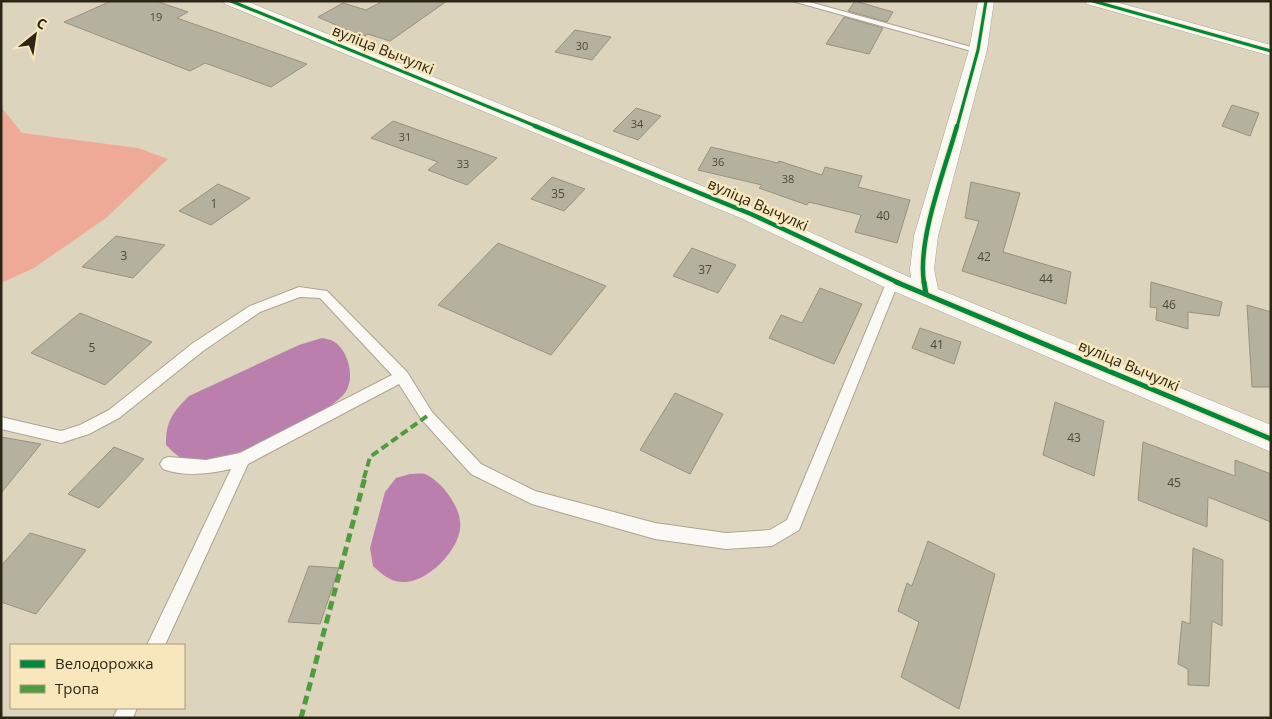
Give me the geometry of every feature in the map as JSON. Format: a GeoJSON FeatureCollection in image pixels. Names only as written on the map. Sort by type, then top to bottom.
{"type":"FeatureCollection","features":[{"type":"Feature","properties":{"kind":"street","name":"вуліца Вычулкі"},"geometry":{"type":"LineString","coordinates":[[232,1],[752,214],[893,281],[1271,439]]}},
{"type":"Feature","properties":{"kind":"street"},"geometry":{"type":"LineString","coordinates":[[926,294],[922,270],[926,236],[978,50],[986,1]]}},
{"type":"Feature","properties":{"kind":"street"},"geometry":{"type":"LineString","coordinates":[[1093,1],[1271,50]]}},
{"type":"Feature","properties":{"kind":"lane"},"geometry":{"type":"LineString","coordinates":[[796,1],[978,50]]}},
{"type":"Feature","properties":{"kind":"lane"},"geometry":{"type":"LineString","coordinates":[[1,423],[61,437],[84,430],[114,414],[198,347],[255,309],[299,292],[323,294],[402,376],[427,416],[476,469],[532,497],[655,531],[726,541],[772,538],[793,525],[893,281]]}},
{"type":"Feature","properties":{"kind":"lane"},"geometry":{"type":"LineString","coordinates":[[168,464],[187,468],[204,468],[243,459],[402,376]]}},
{"type":"Feature","properties":{"kind":"lane"},"geometry":{"type":"LineString","coordinates":[[156,644],[243,459]]}},
{"type":"Feature","properties":{"kind":"shaded area"},"geometry":{"type":"Polygon","coordinates":[[[1,107],[22,133],[138,148],[168,159],[106,218],[34,268],[1,283],[1,107]]]}},
{"type":"Feature","properties":{"kind":"shaded area"},"geometry":{"type":"Polygon","coordinates":[[[322,338],[332,340],[343,351],[349,366],[350,381],[344,394],[316,416],[271,440],[247,450],[225,458],[205,462],[187,461],[174,453],[166,445],[167,430],[171,418],[178,407],[189,396],[299,345],[322,338]]]}},
{"type":"Feature","properties":{"kind":"shaded area"},"geometry":{"type":"Polygon","coordinates":[[[410,474],[428,475],[443,488],[457,510],[460,531],[456,542],[442,562],[422,577],[412,581],[398,582],[386,577],[373,566],[370,548],[385,492],[396,478],[410,474]]]}},
{"type":"Feature","properties":{"kind":"building"},"geometry":{"type":"Polygon","coordinates":[[[111,1],[156,1],[188,12],[177,18],[307,64],[271,87],[205,63],[190,71],[64,22],[111,1]]]}},
{"type":"Feature","properties":{"kind":"building"},"geometry":{"type":"Polygon","coordinates":[[[383,1],[447,1],[390,41],[368,34],[363,37],[318,17],[343,3],[366,10],[383,1]]]}},
{"type":"Feature","properties":{"kind":"building"},"geometry":{"type":"Polygon","coordinates":[[[855,1],[893,12],[887,22],[848,11],[855,1]]]}},
{"type":"Feature","properties":{"kind":"building"},"geometry":{"type":"Polygon","coordinates":[[[844,17],[883,28],[869,54],[826,44],[844,17]]]}},
{"type":"Feature","properties":{"kind":"building"},"geometry":{"type":"Polygon","coordinates":[[[575,30],[611,37],[592,60],[555,52],[575,30]]]}},
{"type":"Feature","properties":{"kind":"building"},"geometry":{"type":"Polygon","coordinates":[[[1232,105],[1259,113],[1250,136],[1222,126],[1232,105]]]}},
{"type":"Feature","properties":{"kind":"building"},"geometry":{"type":"Polygon","coordinates":[[[636,108],[661,116],[638,140],[613,131],[636,108]]]}},
{"type":"Feature","properties":{"kind":"building"},"geometry":{"type":"Polygon","coordinates":[[[393,121],[497,158],[467,185],[428,170],[438,162],[371,138],[393,121]]]}},
{"type":"Feature","properties":{"kind":"building"},"geometry":{"type":"Polygon","coordinates":[[[711,147],[778,163],[779,161],[822,175],[825,167],[862,176],[858,187],[910,200],[897,243],[855,232],[861,215],[809,202],[807,205],[759,188],[762,185],[698,170],[711,147]]]}},
{"type":"Feature","properties":{"kind":"building"},"geometry":{"type":"Polygon","coordinates":[[[552,177],[585,189],[564,211],[531,199],[552,177]]]}},
{"type":"Feature","properties":{"kind":"building"},"geometry":{"type":"Polygon","coordinates":[[[971,182],[1020,193],[1003,252],[1071,272],[1066,304],[962,271],[979,221],[965,218],[971,182]]]}},
{"type":"Feature","properties":{"kind":"building"},"geometry":{"type":"Polygon","coordinates":[[[218,184],[250,198],[211,225],[179,211],[218,184]]]}},
{"type":"Feature","properties":{"kind":"building"},"geometry":{"type":"Polygon","coordinates":[[[116,236],[165,245],[133,278],[82,267],[116,236]]]}},
{"type":"Feature","properties":{"kind":"building"},"geometry":{"type":"Polygon","coordinates":[[[498,243],[606,286],[551,355],[438,305],[498,243]]]}},
{"type":"Feature","properties":{"kind":"building"},"geometry":{"type":"Polygon","coordinates":[[[692,248],[736,265],[718,293],[673,276],[692,248]]]}},
{"type":"Feature","properties":{"kind":"building"},"geometry":{"type":"Polygon","coordinates":[[[1151,282],[1222,302],[1219,316],[1188,312],[1188,329],[1156,320],[1157,308],[1150,307],[1151,282]]]}},
{"type":"Feature","properties":{"kind":"building"},"geometry":{"type":"Polygon","coordinates":[[[820,288],[862,304],[834,364],[769,338],[781,315],[802,323],[820,288]]]}},
{"type":"Feature","properties":{"kind":"building"},"geometry":{"type":"Polygon","coordinates":[[[1247,305],[1271,312],[1271,387],[1252,387],[1247,305]]]}},
{"type":"Feature","properties":{"kind":"building"},"geometry":{"type":"Polygon","coordinates":[[[80,313],[152,342],[105,385],[31,353],[80,313]]]}},
{"type":"Feature","properties":{"kind":"building"},"geometry":{"type":"Polygon","coordinates":[[[920,328],[961,342],[954,364],[912,348],[920,328]]]}},
{"type":"Feature","properties":{"kind":"building"},"geometry":{"type":"Polygon","coordinates":[[[675,393],[723,414],[690,474],[640,450],[675,393]]]}},
{"type":"Feature","properties":{"kind":"building"},"geometry":{"type":"Polygon","coordinates":[[[1055,402],[1104,421],[1094,476],[1043,455],[1055,402]]]}},
{"type":"Feature","properties":{"kind":"building"},"geometry":{"type":"Polygon","coordinates":[[[1,437],[41,444],[1,493],[1,437]]]}},
{"type":"Feature","properties":{"kind":"building"},"geometry":{"type":"Polygon","coordinates":[[[1143,442],[1235,476],[1235,460],[1271,474],[1271,522],[1208,497],[1207,527],[1138,500],[1143,442]]]}},
{"type":"Feature","properties":{"kind":"building"},"geometry":{"type":"Polygon","coordinates":[[[114,447],[144,459],[99,508],[68,494],[114,447]]]}},
{"type":"Feature","properties":{"kind":"building"},"geometry":{"type":"Polygon","coordinates":[[[30,533],[86,550],[36,614],[1,602],[1,566],[30,533]]]}},
{"type":"Feature","properties":{"kind":"building"},"geometry":{"type":"Polygon","coordinates":[[[928,541],[995,574],[959,709],[901,677],[919,622],[898,611],[907,583],[912,586],[928,541]]]}},
{"type":"Feature","properties":{"kind":"building"},"geometry":{"type":"Polygon","coordinates":[[[1193,548],[1223,560],[1222,626],[1212,621],[1209,686],[1188,685],[1188,669],[1178,664],[1182,621],[1190,624],[1193,548]]]}},
{"type":"Feature","properties":{"kind":"building"},"geometry":{"type":"Polygon","coordinates":[[[309,566],[339,568],[320,624],[288,622],[309,566]]]}},
{"type":"Feature","properties":{"kind":"marked path"},"geometry":{"type":"LineString","coordinates":[[301,718],[370,457],[427,416]]}},
{"type":"Feature","properties":{"kind":"cycle path"},"geometry":{"type":"LineString","coordinates":[[231,1],[751,214],[893,281],[1271,439]]}},
{"type":"Feature","properties":{"kind":"cycle path"},"geometry":{"type":"LineString","coordinates":[[926,294],[922,269],[926,236],[978,50],[986,1]]}},
{"type":"Feature","properties":{"kind":"cycle path"},"geometry":{"type":"LineString","coordinates":[[1093,1],[1271,51]]}}]}
